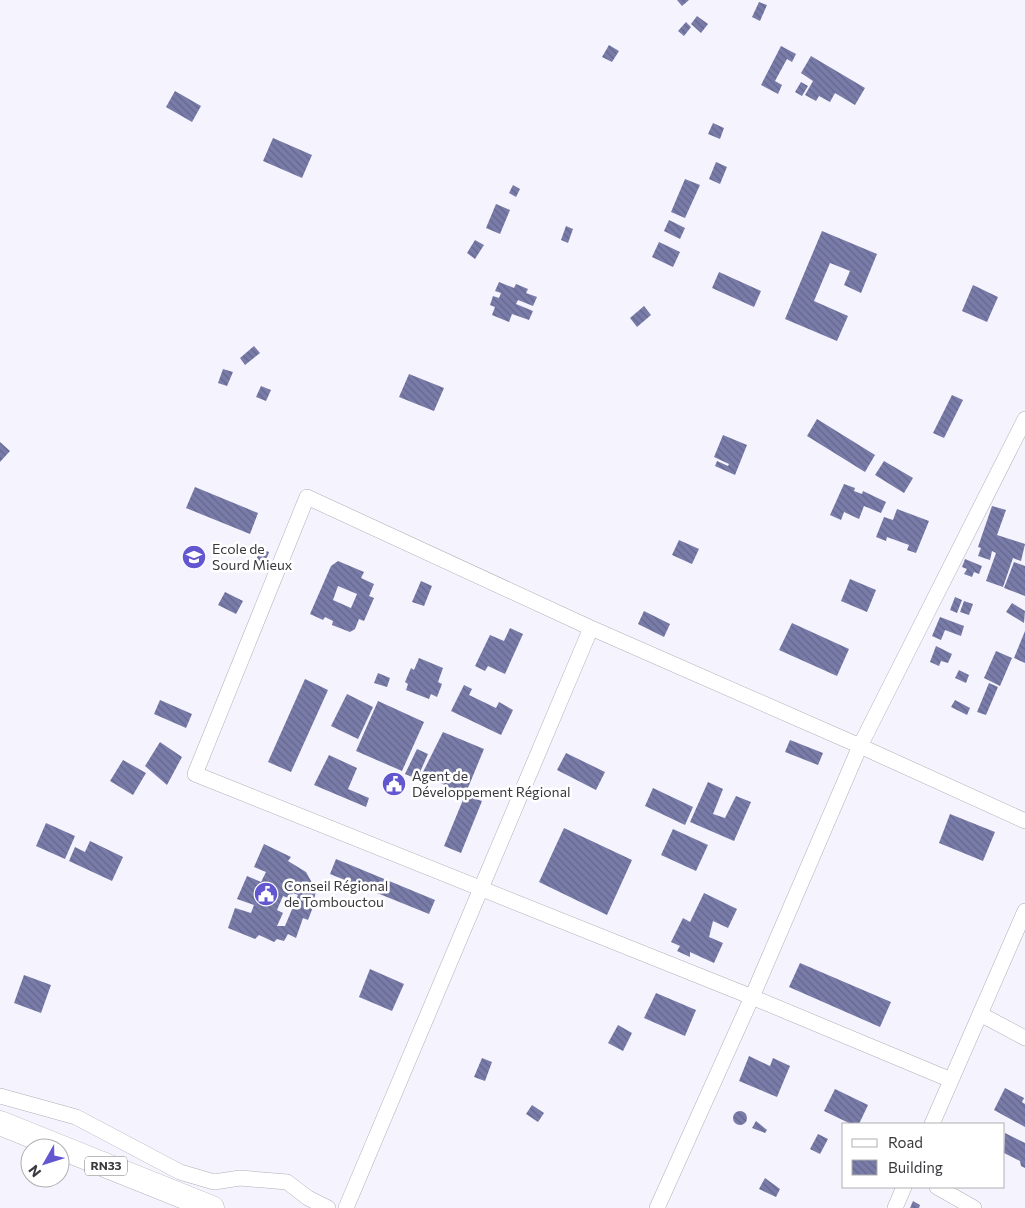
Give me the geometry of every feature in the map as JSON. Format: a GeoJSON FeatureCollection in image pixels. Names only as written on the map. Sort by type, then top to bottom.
{"type":"FeatureCollection","features":[{"type":"Feature","properties":{"kind":"main road","name":"RN33"},"geometry":{"type":"LineString","coordinates":[[0,1123],[212,1208]]}},
{"type":"Feature","properties":{"kind":"street"},"geometry":{"type":"LineString","coordinates":[[658,1208],[752,997],[860,746],[1025,419]]}},
{"type":"Feature","properties":{"kind":"street"},"geometry":{"type":"LineString","coordinates":[[951,1080],[752,997],[195,774],[307,497],[590,628],[860,746],[1025,822]]}},
{"type":"Feature","properties":{"kind":"street"},"geometry":{"type":"LineString","coordinates":[[346,1208],[590,628]]}},
{"type":"Feature","properties":{"kind":"street"},"geometry":{"type":"LineString","coordinates":[[932,1123],[1025,911]]}},
{"type":"Feature","properties":{"kind":"street"},"geometry":{"type":"LineString","coordinates":[[980,1014],[1025,1038]]}},
{"type":"Feature","properties":{"kind":"street"},"geometry":{"type":"LineString","coordinates":[[0,1096],[76,1117],[180,1172],[214,1182],[240,1178],[287,1182],[308,1198],[328,1208]]}},
{"type":"Feature","properties":{"kind":"street"},"geometry":{"type":"LineString","coordinates":[[895,1208],[904,1188]]}},
{"type":"Feature","properties":{"kind":"street"},"geometry":{"type":"LineString","coordinates":[[939,1188],[974,1208]]}},
{"type":"Feature","properties":{"kind":"building"},"geometry":{"type":"Polygon","coordinates":[[[677,0],[689,0],[682,6],[677,0]]]}},
{"type":"Feature","properties":{"kind":"building"},"geometry":{"type":"Polygon","coordinates":[[[759,2],[767,5],[760,21],[752,17],[759,2]]]}},
{"type":"Feature","properties":{"kind":"building"},"geometry":{"type":"Polygon","coordinates":[[[697,16],[708,24],[701,33],[691,24],[697,16]]]}},
{"type":"Feature","properties":{"kind":"building"},"geometry":{"type":"Polygon","coordinates":[[[686,22],[691,27],[684,36],[678,31],[686,22]]]}},
{"type":"Feature","properties":{"kind":"building"},"geometry":{"type":"Polygon","coordinates":[[[609,45],[619,51],[612,62],[602,57],[609,45]]]}},
{"type":"Feature","properties":{"kind":"building"},"geometry":{"type":"Polygon","coordinates":[[[781,46],[796,54],[792,62],[787,59],[775,81],[782,85],[778,94],[761,85],[781,46]]]}},
{"type":"Feature","properties":{"kind":"building"},"geometry":{"type":"Polygon","coordinates":[[[811,56],[865,88],[855,105],[835,93],[830,102],[819,96],[816,101],[805,95],[813,81],[801,73],[811,56]]]}},
{"type":"Feature","properties":{"kind":"building"},"geometry":{"type":"Polygon","coordinates":[[[801,82],[808,86],[802,96],[795,92],[801,82]]]}},
{"type":"Feature","properties":{"kind":"building"},"geometry":{"type":"Polygon","coordinates":[[[175,91],[201,106],[192,122],[166,107],[175,91]]]}},
{"type":"Feature","properties":{"kind":"building"},"geometry":{"type":"Polygon","coordinates":[[[713,123],[724,128],[720,139],[708,134],[713,123]]]}},
{"type":"Feature","properties":{"kind":"building"},"geometry":{"type":"Polygon","coordinates":[[[273,138],[312,155],[302,178],[263,161],[273,138]]]}},
{"type":"Feature","properties":{"kind":"building"},"geometry":{"type":"Polygon","coordinates":[[[716,162],[727,167],[720,184],[709,179],[716,162]]]}},
{"type":"Feature","properties":{"kind":"building"},"geometry":{"type":"Polygon","coordinates":[[[685,179],[700,185],[685,218],[671,212],[685,179]]]}},
{"type":"Feature","properties":{"kind":"building"},"geometry":{"type":"Polygon","coordinates":[[[513,185],[520,189],[516,197],[509,193],[513,185]]]}},
{"type":"Feature","properties":{"kind":"building"},"geometry":{"type":"Polygon","coordinates":[[[496,204],[510,210],[500,234],[486,228],[496,204]]]}},
{"type":"Feature","properties":{"kind":"building"},"geometry":{"type":"Polygon","coordinates":[[[669,220],[685,228],[680,239],[664,231],[669,220]]]}},
{"type":"Feature","properties":{"kind":"building"},"geometry":{"type":"Polygon","coordinates":[[[566,226],[573,229],[568,243],[561,240],[566,226]]]}},
{"type":"Feature","properties":{"kind":"building"},"geometry":{"type":"Polygon","coordinates":[[[822,231],[877,254],[861,293],[844,285],[850,271],[830,263],[814,301],[848,316],[837,341],[785,319],[822,231]]]}},
{"type":"Feature","properties":{"kind":"building"},"geometry":{"type":"Polygon","coordinates":[[[475,240],[484,245],[475,259],[467,253],[475,240]]]}},
{"type":"Feature","properties":{"kind":"building"},"geometry":{"type":"Polygon","coordinates":[[[659,242],[680,252],[673,267],[652,257],[659,242]]]}},
{"type":"Feature","properties":{"kind":"building"},"geometry":{"type":"Polygon","coordinates":[[[719,272],[761,291],[754,307],[712,288],[719,272]]]}},
{"type":"Feature","properties":{"kind":"building"},"geometry":{"type":"Polygon","coordinates":[[[499,282],[514,288],[516,284],[528,289],[526,293],[537,297],[533,306],[518,300],[516,304],[533,311],[529,320],[512,314],[509,322],[492,315],[495,307],[490,305],[493,296],[499,298],[501,293],[495,291],[499,282]]]}},
{"type":"Feature","properties":{"kind":"building"},"geometry":{"type":"Polygon","coordinates":[[[973,285],[998,297],[987,322],[962,311],[973,285]]]}},
{"type":"Feature","properties":{"kind":"building"},"geometry":{"type":"Polygon","coordinates":[[[644,306],[651,315],[637,327],[630,318],[644,306]]]}},
{"type":"Feature","properties":{"kind":"building"},"geometry":{"type":"Polygon","coordinates":[[[254,346],[260,353],[245,365],[240,358],[254,346]]]}},
{"type":"Feature","properties":{"kind":"building"},"geometry":{"type":"Polygon","coordinates":[[[223,369],[233,372],[227,386],[218,383],[223,369]]]}},
{"type":"Feature","properties":{"kind":"building"},"geometry":{"type":"Polygon","coordinates":[[[409,374],[444,388],[434,411],[399,397],[409,374]]]}},
{"type":"Feature","properties":{"kind":"building"},"geometry":{"type":"Polygon","coordinates":[[[261,386],[271,390],[266,401],[256,397],[261,386]]]}},
{"type":"Feature","properties":{"kind":"building"},"geometry":{"type":"Polygon","coordinates":[[[952,395],[963,400],[944,438],[933,433],[952,395]]]}},
{"type":"Feature","properties":{"kind":"building"},"geometry":{"type":"Polygon","coordinates":[[[817,419],[875,455],[865,472],[807,436],[817,419]]]}},
{"type":"Feature","properties":{"kind":"building"},"geometry":{"type":"Polygon","coordinates":[[[723,435],[747,445],[735,475],[715,466],[717,461],[728,466],[729,464],[714,457],[723,435]]]}},
{"type":"Feature","properties":{"kind":"building"},"geometry":{"type":"Polygon","coordinates":[[[0,442],[10,451],[0,462],[0,442]]]}},
{"type":"Feature","properties":{"kind":"building"},"geometry":{"type":"Polygon","coordinates":[[[884,461],[913,478],[904,493],[875,475],[884,461]]]}},
{"type":"Feature","properties":{"kind":"building"},"geometry":{"type":"Polygon","coordinates":[[[844,484],[855,488],[854,491],[862,494],[863,491],[886,502],[881,513],[864,506],[859,519],[844,512],[841,520],[830,515],[844,484]]]}},
{"type":"Feature","properties":{"kind":"building"},"geometry":{"type":"Polygon","coordinates":[[[195,487],[258,513],[250,534],[186,508],[195,487]]]}},
{"type":"Feature","properties":{"kind":"building"},"geometry":{"type":"Polygon","coordinates":[[[992,506],[1006,510],[997,535],[1025,544],[1021,561],[1013,558],[1003,587],[986,581],[996,553],[992,551],[990,560],[978,556],[981,548],[978,547],[992,506]]]}},
{"type":"Feature","properties":{"kind":"building"},"geometry":{"type":"Polygon","coordinates":[[[897,509],[929,521],[916,553],[907,550],[909,545],[887,537],[886,541],[876,537],[884,517],[893,520],[897,509]]]}},
{"type":"Feature","properties":{"kind":"building"},"geometry":{"type":"Polygon","coordinates":[[[679,540],[699,549],[692,564],[672,555],[679,540]]]}},
{"type":"Feature","properties":{"kind":"building"},"geometry":{"type":"Polygon","coordinates":[[[260,549],[269,552],[264,566],[255,563],[260,549]]]}},
{"type":"Feature","properties":{"kind":"building"},"geometry":{"type":"Polygon","coordinates":[[[965,559],[982,566],[979,574],[974,572],[972,577],[964,574],[967,569],[962,567],[965,559]]]}},
{"type":"Feature","properties":{"kind":"building"},"geometry":{"type":"Polygon","coordinates":[[[338,561],[364,572],[361,578],[374,584],[369,596],[374,598],[364,621],[359,619],[355,629],[350,632],[332,625],[333,621],[325,617],[323,620],[310,614],[331,566],[338,561]],[[338,586],[333,600],[351,608],[357,594],[338,586]]]}},
{"type":"Feature","properties":{"kind":"building"},"geometry":{"type":"Polygon","coordinates":[[[1014,562],[1025,566],[1025,596],[1004,588],[1014,562]]]}},
{"type":"Feature","properties":{"kind":"building"},"geometry":{"type":"Polygon","coordinates":[[[850,579],[876,590],[867,612],[841,601],[850,579]]]}},
{"type":"Feature","properties":{"kind":"building"},"geometry":{"type":"Polygon","coordinates":[[[421,581],[432,586],[424,606],[412,602],[421,581]]]}},
{"type":"Feature","properties":{"kind":"building"},"geometry":{"type":"Polygon","coordinates":[[[225,592],[243,601],[236,614],[218,605],[225,592]]]}},
{"type":"Feature","properties":{"kind":"building"},"geometry":{"type":"Polygon","coordinates":[[[955,597],[962,600],[957,613],[950,610],[955,597]]]}},
{"type":"Feature","properties":{"kind":"building"},"geometry":{"type":"Polygon","coordinates":[[[964,601],[973,604],[969,615],[960,612],[964,601]]]}},
{"type":"Feature","properties":{"kind":"building"},"geometry":{"type":"Polygon","coordinates":[[[1012,603],[1025,611],[1024,623],[1006,612],[1012,603]]]}},
{"type":"Feature","properties":{"kind":"building"},"geometry":{"type":"Polygon","coordinates":[[[644,611],[670,624],[664,637],[638,624],[644,611]]]}},
{"type":"Feature","properties":{"kind":"building"},"geometry":{"type":"Polygon","coordinates":[[[940,617],[964,626],[961,636],[945,630],[941,640],[932,636],[940,617]]]}},
{"type":"Feature","properties":{"kind":"building"},"geometry":{"type":"Polygon","coordinates":[[[792,623],[849,649],[837,676],[779,650],[792,623]]]}},
{"type":"Feature","properties":{"kind":"building"},"geometry":{"type":"Polygon","coordinates":[[[510,628],[523,634],[505,674],[488,666],[485,671],[475,666],[490,635],[504,641],[510,628]]]}},
{"type":"Feature","properties":{"kind":"building"},"geometry":{"type":"Polygon","coordinates":[[[1025,631],[1025,663],[1014,658],[1025,631]]]}},
{"type":"Feature","properties":{"kind":"building"},"geometry":{"type":"Polygon","coordinates":[[[936,646],[952,654],[948,663],[941,661],[939,666],[930,662],[936,646]]]}},
{"type":"Feature","properties":{"kind":"building"},"geometry":{"type":"Polygon","coordinates":[[[996,651],[1012,658],[1000,686],[984,678],[996,651]]]}},
{"type":"Feature","properties":{"kind":"building"},"geometry":{"type":"Polygon","coordinates":[[[419,658],[443,668],[438,682],[442,684],[437,697],[431,694],[429,699],[406,690],[408,684],[405,682],[411,668],[414,670],[419,658]]]}},
{"type":"Feature","properties":{"kind":"building"},"geometry":{"type":"Polygon","coordinates":[[[959,670],[969,675],[966,683],[955,678],[959,670]]]}},
{"type":"Feature","properties":{"kind":"building"},"geometry":{"type":"Polygon","coordinates":[[[378,673],[390,678],[387,687],[374,683],[378,673]]]}},
{"type":"Feature","properties":{"kind":"building"},"geometry":{"type":"Polygon","coordinates":[[[305,679],[328,690],[291,772],[268,762],[305,679]]]}},
{"type":"Feature","properties":{"kind":"building"},"geometry":{"type":"Polygon","coordinates":[[[989,683],[998,687],[986,715],[977,712],[989,683]]]}},
{"type":"Feature","properties":{"kind":"building"},"geometry":{"type":"Polygon","coordinates":[[[464,685],[472,689],[469,695],[496,708],[499,702],[513,710],[501,735],[451,711],[464,685]]]}},
{"type":"Feature","properties":{"kind":"building"},"geometry":{"type":"Polygon","coordinates":[[[347,694],[373,707],[358,739],[331,726],[347,694]]]}},
{"type":"Feature","properties":{"kind":"building"},"geometry":{"type":"Polygon","coordinates":[[[160,700],[192,714],[186,728],[154,714],[160,700]]]}},
{"type":"Feature","properties":{"kind":"building"},"geometry":{"type":"Polygon","coordinates":[[[955,700],[970,708],[967,715],[951,707],[955,700]]]}},
{"type":"Feature","properties":{"kind":"building"},"geometry":{"type":"Polygon","coordinates":[[[378,701],[424,722],[402,771],[356,751],[378,701]]]}},
{"type":"Feature","properties":{"kind":"building"},"geometry":{"type":"Polygon","coordinates":[[[443,732],[484,749],[465,795],[422,774],[443,732]]]}},
{"type":"Feature","properties":{"kind":"building"},"geometry":{"type":"Polygon","coordinates":[[[790,740],[823,753],[818,765],[785,752],[790,740]]]}},
{"type":"Feature","properties":{"kind":"building"},"geometry":{"type":"Polygon","coordinates":[[[160,742],[182,757],[167,785],[145,766],[160,742]]]}},
{"type":"Feature","properties":{"kind":"building"},"geometry":{"type":"Polygon","coordinates":[[[417,749],[428,754],[417,779],[405,774],[417,749]]]}},
{"type":"Feature","properties":{"kind":"building"},"geometry":{"type":"Polygon","coordinates":[[[566,753],[605,772],[596,790],[557,770],[566,753]]]}},
{"type":"Feature","properties":{"kind":"building"},"geometry":{"type":"Polygon","coordinates":[[[329,755],[357,768],[348,789],[369,798],[366,807],[314,785],[329,755]]]}},
{"type":"Feature","properties":{"kind":"building"},"geometry":{"type":"Polygon","coordinates":[[[123,760],[146,773],[133,795],[110,781],[123,760]]]}},
{"type":"Feature","properties":{"kind":"building"},"geometry":{"type":"Polygon","coordinates":[[[708,782],[723,789],[713,814],[725,818],[736,796],[751,802],[734,841],[690,822],[708,782]]]}},
{"type":"Feature","properties":{"kind":"building"},"geometry":{"type":"Polygon","coordinates":[[[653,788],[693,807],[685,825],[645,806],[653,788]]]}},
{"type":"Feature","properties":{"kind":"building"},"geometry":{"type":"Polygon","coordinates":[[[465,795],[482,801],[461,853],[444,846],[465,795]]]}},
{"type":"Feature","properties":{"kind":"building"},"geometry":{"type":"Polygon","coordinates":[[[950,814],[995,832],[983,861],[939,843],[950,814]]]}},
{"type":"Feature","properties":{"kind":"building"},"geometry":{"type":"Polygon","coordinates":[[[46,823],[75,836],[65,859],[36,846],[46,823]]]}},
{"type":"Feature","properties":{"kind":"building"},"geometry":{"type":"Polygon","coordinates":[[[564,828],[632,860],[607,915],[539,882],[564,828]]]}},
{"type":"Feature","properties":{"kind":"building"},"geometry":{"type":"Polygon","coordinates":[[[673,829],[708,845],[696,871],[661,855],[673,829]]]}},
{"type":"Feature","properties":{"kind":"building"},"geometry":{"type":"Polygon","coordinates":[[[90,841],[123,857],[112,881],[69,861],[75,847],[85,852],[90,841]]]}},
{"type":"Feature","properties":{"kind":"building","name":"Conseil Régional de Tombouctou"},"geometry":{"type":"Polygon","coordinates":[[[264,844],[291,857],[288,861],[306,872],[316,890],[308,920],[303,918],[296,938],[288,934],[284,941],[277,939],[274,942],[259,935],[255,939],[228,928],[235,908],[251,913],[254,905],[237,899],[247,876],[261,882],[266,872],[254,867],[264,844]],[[293,893],[290,899],[283,896],[277,910],[283,913],[277,926],[285,926],[298,895],[293,893]]]}},
{"type":"Feature","properties":{"kind":"building"},"geometry":{"type":"Polygon","coordinates":[[[336,859],[435,900],[429,914],[330,874],[336,859]]]}},
{"type":"Feature","properties":{"kind":"building"},"geometry":{"type":"Polygon","coordinates":[[[704,893],[737,909],[728,928],[713,921],[709,937],[723,943],[714,963],[690,952],[690,957],[677,951],[680,946],[671,942],[683,918],[690,922],[704,893]]]}},
{"type":"Feature","properties":{"kind":"building"},"geometry":{"type":"Polygon","coordinates":[[[800,963],[891,1002],[880,1027],[789,987],[800,963]]]}},
{"type":"Feature","properties":{"kind":"building"},"geometry":{"type":"Polygon","coordinates":[[[370,969],[404,984],[392,1011],[359,997],[370,969]]]}},
{"type":"Feature","properties":{"kind":"building"},"geometry":{"type":"Polygon","coordinates":[[[24,975],[51,985],[41,1013],[14,1003],[24,975]]]}},
{"type":"Feature","properties":{"kind":"building"},"geometry":{"type":"Polygon","coordinates":[[[656,993],[696,1010],[685,1036],[644,1018],[656,993]]]}},
{"type":"Feature","properties":{"kind":"building"},"geometry":{"type":"Polygon","coordinates":[[[618,1025],[632,1033],[623,1051],[608,1043],[618,1025]]]}},
{"type":"Feature","properties":{"kind":"building"},"geometry":{"type":"Polygon","coordinates":[[[749,1056],[770,1066],[773,1058],[790,1066],[777,1097],[739,1081],[749,1056]]]}},
{"type":"Feature","properties":{"kind":"building"},"geometry":{"type":"Polygon","coordinates":[[[482,1058],[492,1062],[485,1081],[474,1077],[482,1058]]]}},
{"type":"Feature","properties":{"kind":"building"},"geometry":{"type":"Polygon","coordinates":[[[1005,1088],[1024,1098],[1022,1102],[1025,1104],[1025,1127],[994,1110],[1005,1088]]]}},
{"type":"Feature","properties":{"kind":"building"},"geometry":{"type":"Polygon","coordinates":[[[835,1089],[868,1105],[859,1123],[849,1123],[824,1111],[835,1089]]]}},
{"type":"Feature","properties":{"kind":"building"},"geometry":{"type":"Polygon","coordinates":[[[532,1105],[544,1113],[538,1122],[526,1114],[532,1105]]]}},
{"type":"Feature","properties":{"kind":"building"},"geometry":{"type":"Polygon","coordinates":[[[737,1111],[743,1111],[747,1118],[743,1125],[737,1125],[733,1121],[733,1115],[737,1111]]]}},
{"type":"Feature","properties":{"kind":"building"},"geometry":{"type":"Polygon","coordinates":[[[756,1121],[767,1130],[765,1133],[752,1128],[756,1121]]]}},
{"type":"Feature","properties":{"kind":"building"},"geometry":{"type":"Polygon","coordinates":[[[1005,1133],[1025,1143],[1025,1168],[1021,1166],[1020,1161],[1005,1154],[1005,1133]]]}},
{"type":"Feature","properties":{"kind":"building"},"geometry":{"type":"Polygon","coordinates":[[[818,1134],[828,1139],[820,1154],[810,1149],[818,1134]]]}},
{"type":"Feature","properties":{"kind":"building"},"geometry":{"type":"Polygon","coordinates":[[[765,1178],[780,1189],[776,1197],[759,1189],[765,1178]]]}},
{"type":"Feature","properties":{"kind":"building"},"geometry":{"type":"Polygon","coordinates":[[[913,1201],[920,1205],[919,1208],[910,1208],[913,1201]]]}},
{"type":"Feature","properties":{"kind":"place","name":"Ecole de Sourd Mieux"},"geometry":{"type":"Point","coordinates":[194,557]}},
{"type":"Feature","properties":{"kind":"place","name":"Agent de Développement Régional"},"geometry":{"type":"Point","coordinates":[394,784]}},
{"type":"Feature","properties":{"kind":"place","name":"Conseil Régional de Tombouctou"},"geometry":{"type":"Point","coordinates":[266,894]}}]}
